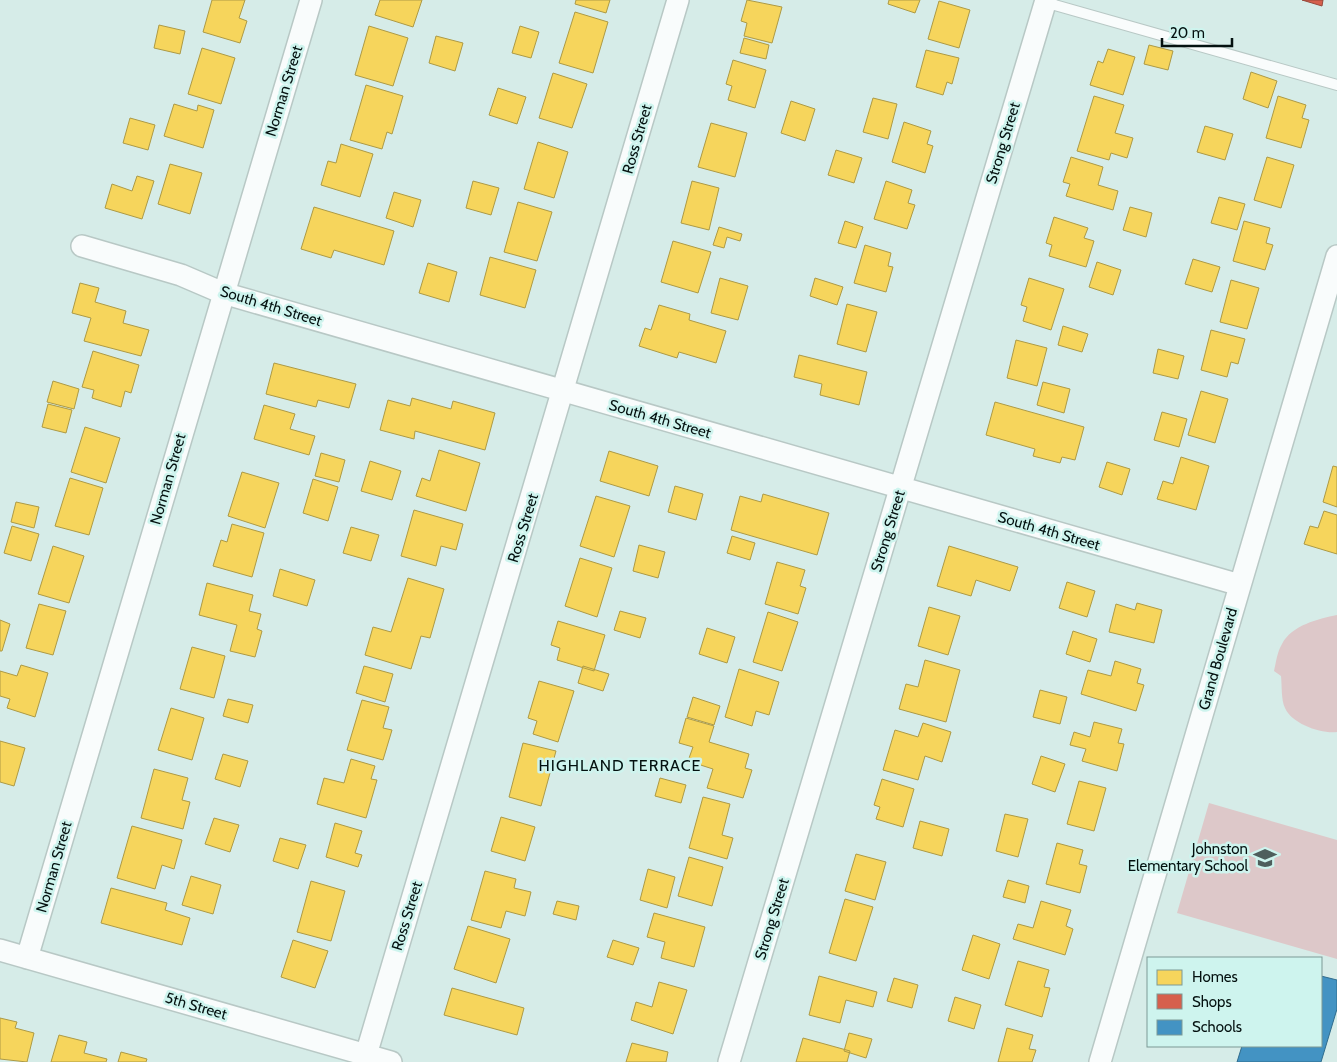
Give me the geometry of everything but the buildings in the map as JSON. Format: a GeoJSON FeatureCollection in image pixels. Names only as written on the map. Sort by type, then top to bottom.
{"type":"FeatureCollection","features":[{"type":"Feature","properties":{"kind":"street","name":"Norman Street"},"geometry":{"type":"LineString","coordinates":[[27,958],[311,0]]}},
{"type":"Feature","properties":{"kind":"street","name":"Ross Street"},"geometry":{"type":"LineString","coordinates":[[366,1055],[678,0]]}},
{"type":"Feature","properties":{"kind":"street","name":"Strong Street"},"geometry":{"type":"LineString","coordinates":[[729,1062],[900,489],[1042,1]]}},
{"type":"Feature","properties":{"kind":"street","name":"South 4th Street"},"geometry":{"type":"LineString","coordinates":[[82,246],[181,275],[223,292],[900,489],[1240,585]]}},
{"type":"Feature","properties":{"kind":"street","name":"Grand Boulevard"},"geometry":{"type":"LineString","coordinates":[[1100,1062],[1337,256]]}},
{"type":"Feature","properties":{"kind":"street","name":"5th Street"},"geometry":{"type":"LineString","coordinates":[[0,950],[391,1062]]}},
{"type":"Feature","properties":{"kind":"lane"},"geometry":{"type":"LineString","coordinates":[[1042,1],[1337,85]]}},
{"type":"Feature","properties":{"kind":"shaded area"},"geometry":{"type":"Polygon","coordinates":[[[1337,615],[1337,732],[1330,732],[1308,727],[1289,714],[1283,701],[1281,676],[1274,671],[1280,647],[1286,637],[1306,624],[1337,615]]]}},
{"type":"Feature","properties":{"kind":"shaded area"},"geometry":{"type":"Polygon","coordinates":[[[1209,803],[1337,840],[1337,959],[1177,913],[1209,803]]]}},
{"type":"Feature","properties":{"kind":"place","name":"Johnston Elementary School"},"geometry":{"type":"Point","coordinates":[1265,858]}},
{"type":"Feature","properties":{"kind":"district","name":"HIGHLAND TERRACE"},"geometry":{"type":"Point","coordinates":[620,765]}}]}
